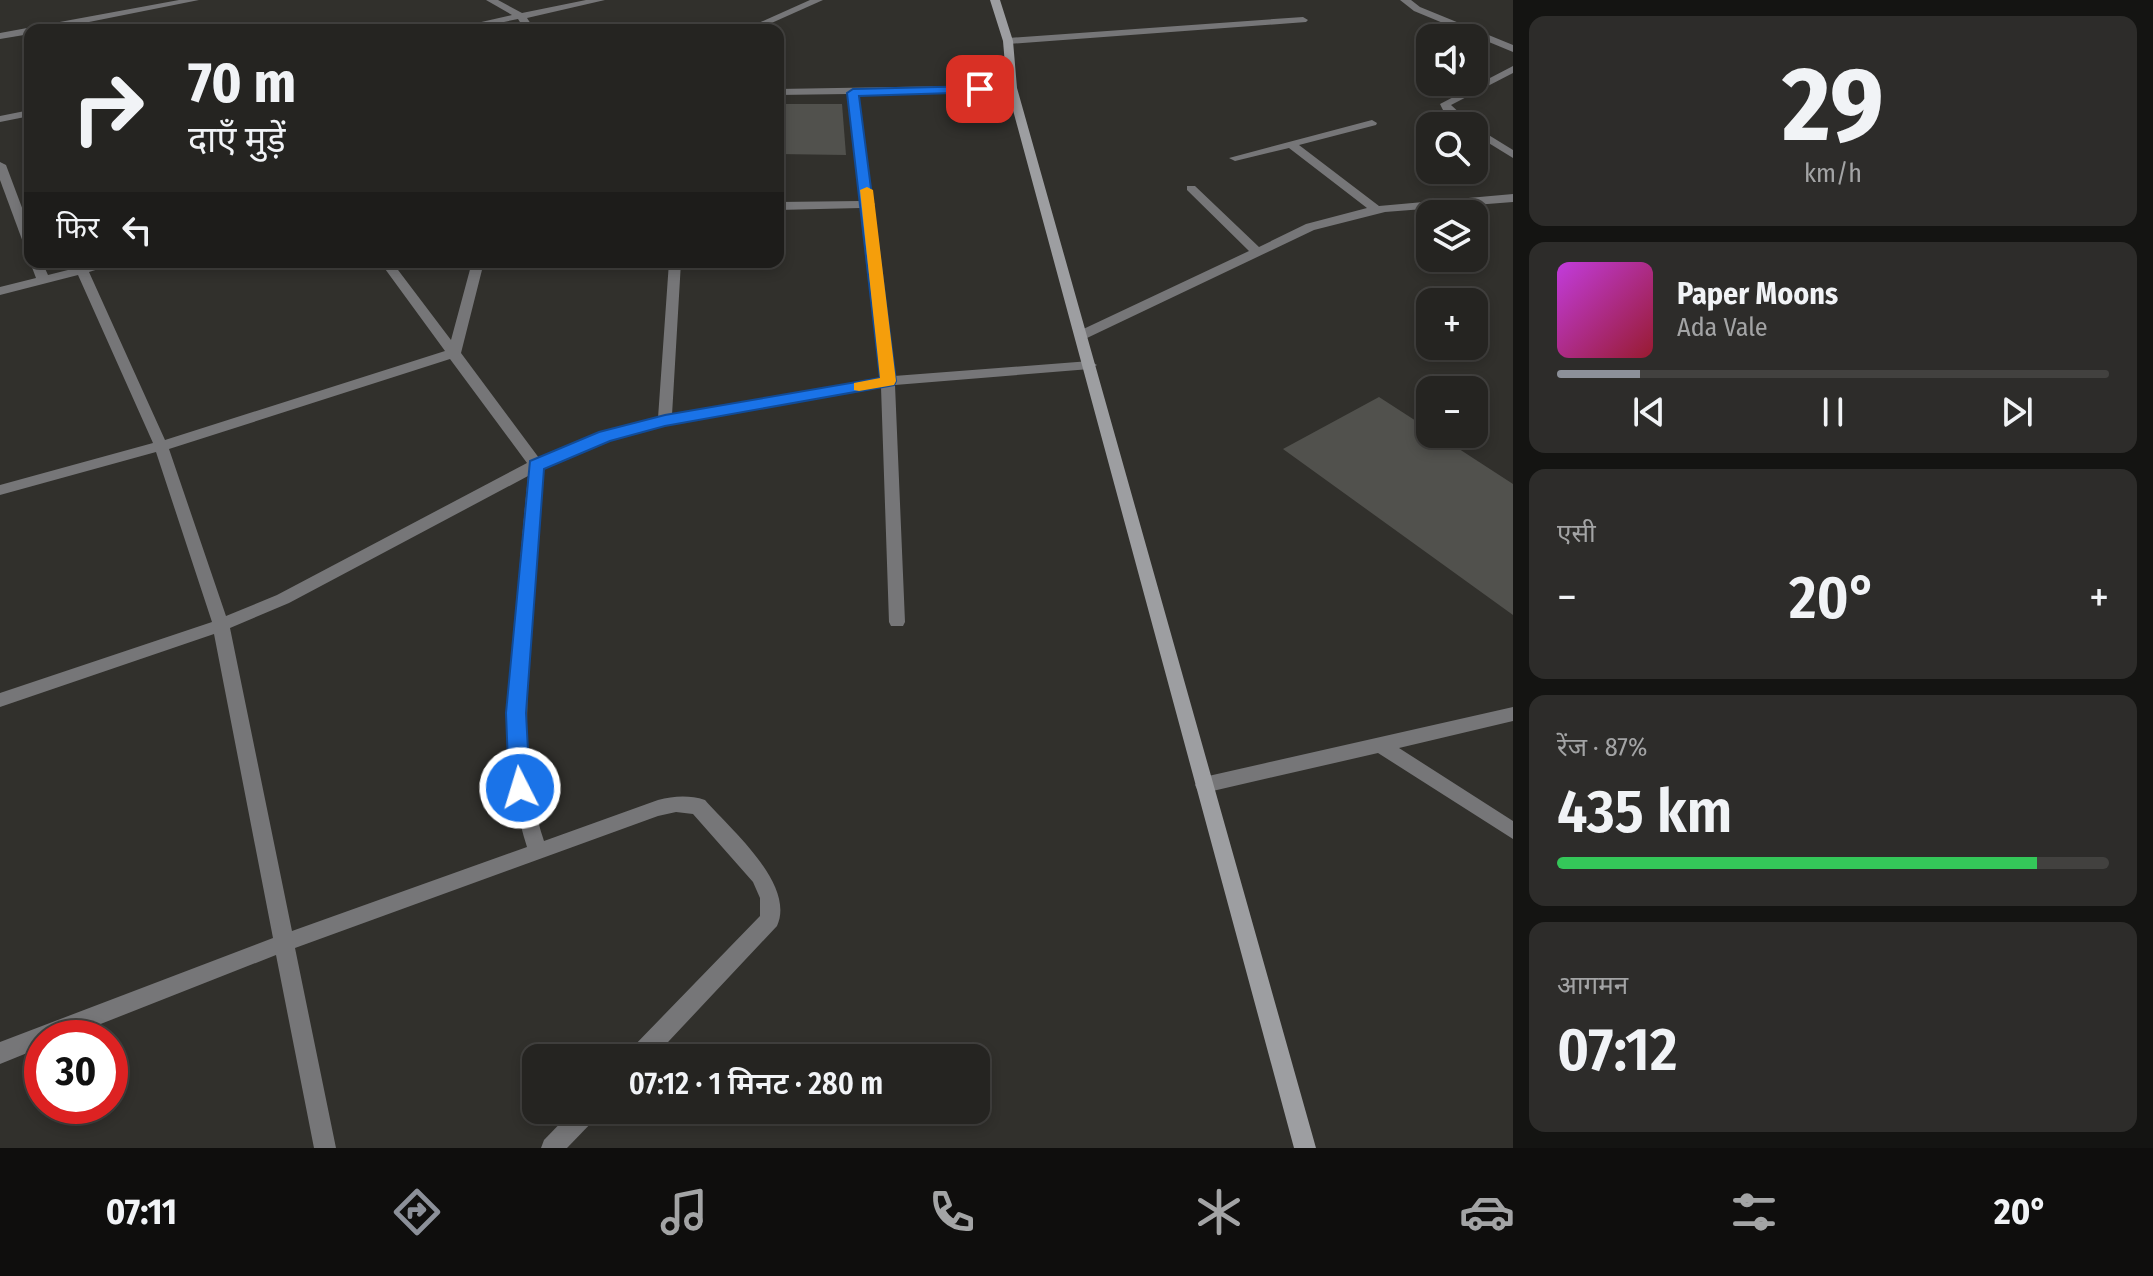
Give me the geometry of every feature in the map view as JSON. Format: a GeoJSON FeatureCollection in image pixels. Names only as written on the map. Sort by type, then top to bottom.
{"type":"FeatureCollection","features":[{"type":"Feature","properties":{"kind":"main road"},"geometry":{"type":"LineString","coordinates":[[995,0],[1008,41],[1012,88],[1305,1148]]}},
{"type":"Feature","properties":{"kind":"street"},"geometry":{"type":"LineString","coordinates":[[64,24],[194,0]]}},
{"type":"Feature","properties":{"kind":"street"},"geometry":{"type":"LineString","coordinates":[[491,0],[521,16],[526,24]]}},
{"type":"Feature","properties":{"kind":"street"},"geometry":{"type":"LineString","coordinates":[[481,24],[600,0]]}},
{"type":"Feature","properties":{"kind":"street"},"geometry":{"type":"LineString","coordinates":[[762,24],[818,0]]}},
{"type":"Feature","properties":{"kind":"street"},"geometry":{"type":"LineString","coordinates":[[1405,0],[1417,9],[1513,49]]}},
{"type":"Feature","properties":{"kind":"street"},"geometry":{"type":"LineString","coordinates":[[1008,41],[1303,20]]}},
{"type":"Feature","properties":{"kind":"street"},"geometry":{"type":"LineString","coordinates":[[0,36],[24,32]]}},
{"type":"Feature","properties":{"kind":"street"},"geometry":{"type":"LineString","coordinates":[[1449,112],[1445,104],[1513,69]]}},
{"type":"Feature","properties":{"kind":"street"},"geometry":{"type":"LineString","coordinates":[[784,92],[1012,88]]}},
{"type":"Feature","properties":{"kind":"street"},"geometry":{"type":"LineString","coordinates":[[853,93],[869,204],[888,381],[897,622]]}},
{"type":"Feature","properties":{"kind":"street"},"geometry":{"type":"LineString","coordinates":[[0,119],[24,114]]}},
{"type":"Feature","properties":{"kind":"street"},"geometry":{"type":"LineString","coordinates":[[1235,158],[1372,123]]}},
{"type":"Feature","properties":{"kind":"street"},"geometry":{"type":"LineString","coordinates":[[1488,138],[1513,155]]}},
{"type":"Feature","properties":{"kind":"street"},"geometry":{"type":"LineString","coordinates":[[1291,144],[1374,208]]}},
{"type":"Feature","properties":{"kind":"street"},"geometry":{"type":"LineString","coordinates":[[0,165],[24,229]]}},
{"type":"Feature","properties":{"kind":"street"},"geometry":{"type":"LineString","coordinates":[[1191,188],[1258,253]]}},
{"type":"Feature","properties":{"kind":"street"},"geometry":{"type":"LineString","coordinates":[[1082,335],[1310,227],[1374,208],[1513,198]]}},
{"type":"Feature","properties":{"kind":"street"},"geometry":{"type":"LineString","coordinates":[[784,206],[869,204]]}},
{"type":"Feature","properties":{"kind":"street"},"geometry":{"type":"LineString","coordinates":[[16,208],[24,206]]}},
{"type":"Feature","properties":{"kind":"street"},"geometry":{"type":"LineString","coordinates":[[38,268],[43,279]]}},
{"type":"Feature","properties":{"kind":"street"},"geometry":{"type":"LineString","coordinates":[[0,291],[90,268]]}},
{"type":"Feature","properties":{"kind":"street"},"geometry":{"type":"LineString","coordinates":[[390,268],[536,465],[516,713],[516,756],[526,819],[538,852]]}},
{"type":"Feature","properties":{"kind":"street"},"geometry":{"type":"LineString","coordinates":[[454,353],[476,268]]}},
{"type":"Feature","properties":{"kind":"street"},"geometry":{"type":"LineString","coordinates":[[665,421],[675,268]]}},
{"type":"Feature","properties":{"kind":"street"},"geometry":{"type":"LineString","coordinates":[[82,270],[161,446],[221,625],[325,1148]]}},
{"type":"Feature","properties":{"kind":"street"},"geometry":{"type":"LineString","coordinates":[[0,490],[161,446],[454,353]]}},
{"type":"Feature","properties":{"kind":"street"},"geometry":{"type":"LineString","coordinates":[[0,700],[221,625],[331,575],[536,465],[605,436],[665,421],[888,381],[1090,365]]}},
{"type":"Feature","properties":{"kind":"street"},"geometry":{"type":"LineString","coordinates":[[1204,785],[1513,714]]}},
{"type":"Feature","properties":{"kind":"street"},"geometry":{"type":"LineString","coordinates":[[1382,746],[1513,831]]}},
{"type":"Feature","properties":{"kind":"street"},"geometry":{"type":"LineString","coordinates":[[0,1053],[284,943],[658,808],[698,806],[760,876],[770,898],[770,920],[651,1044]]}},
{"type":"Feature","properties":{"kind":"street"},"geometry":{"type":"LineString","coordinates":[[552,1148],[575,1124]]}},
{"type":"Feature","properties":{"kind":"building"},"geometry":{"type":"Polygon","coordinates":[[[784,104],[842,104],[846,155],[784,154],[784,104]]]}},
{"type":"Feature","properties":{"kind":"building"},"geometry":{"type":"Polygon","coordinates":[[[1379,397],[1416,421],[1416,448],[1458,448],[1513,484],[1513,615],[1283,449],[1379,397]]]}},
{"type":"Feature","properties":{"kind":"slow traffic"},"geometry":{"type":"LineString","coordinates":[[859,386],[888,381],[867,190]]}},
{"type":"Feature","properties":{"kind":"route"},"geometry":{"type":"LineString","coordinates":[[520,788],[516,713],[536,465],[605,436],[665,421],[888,381],[869,204],[853,93],[980,89]]}}]}
